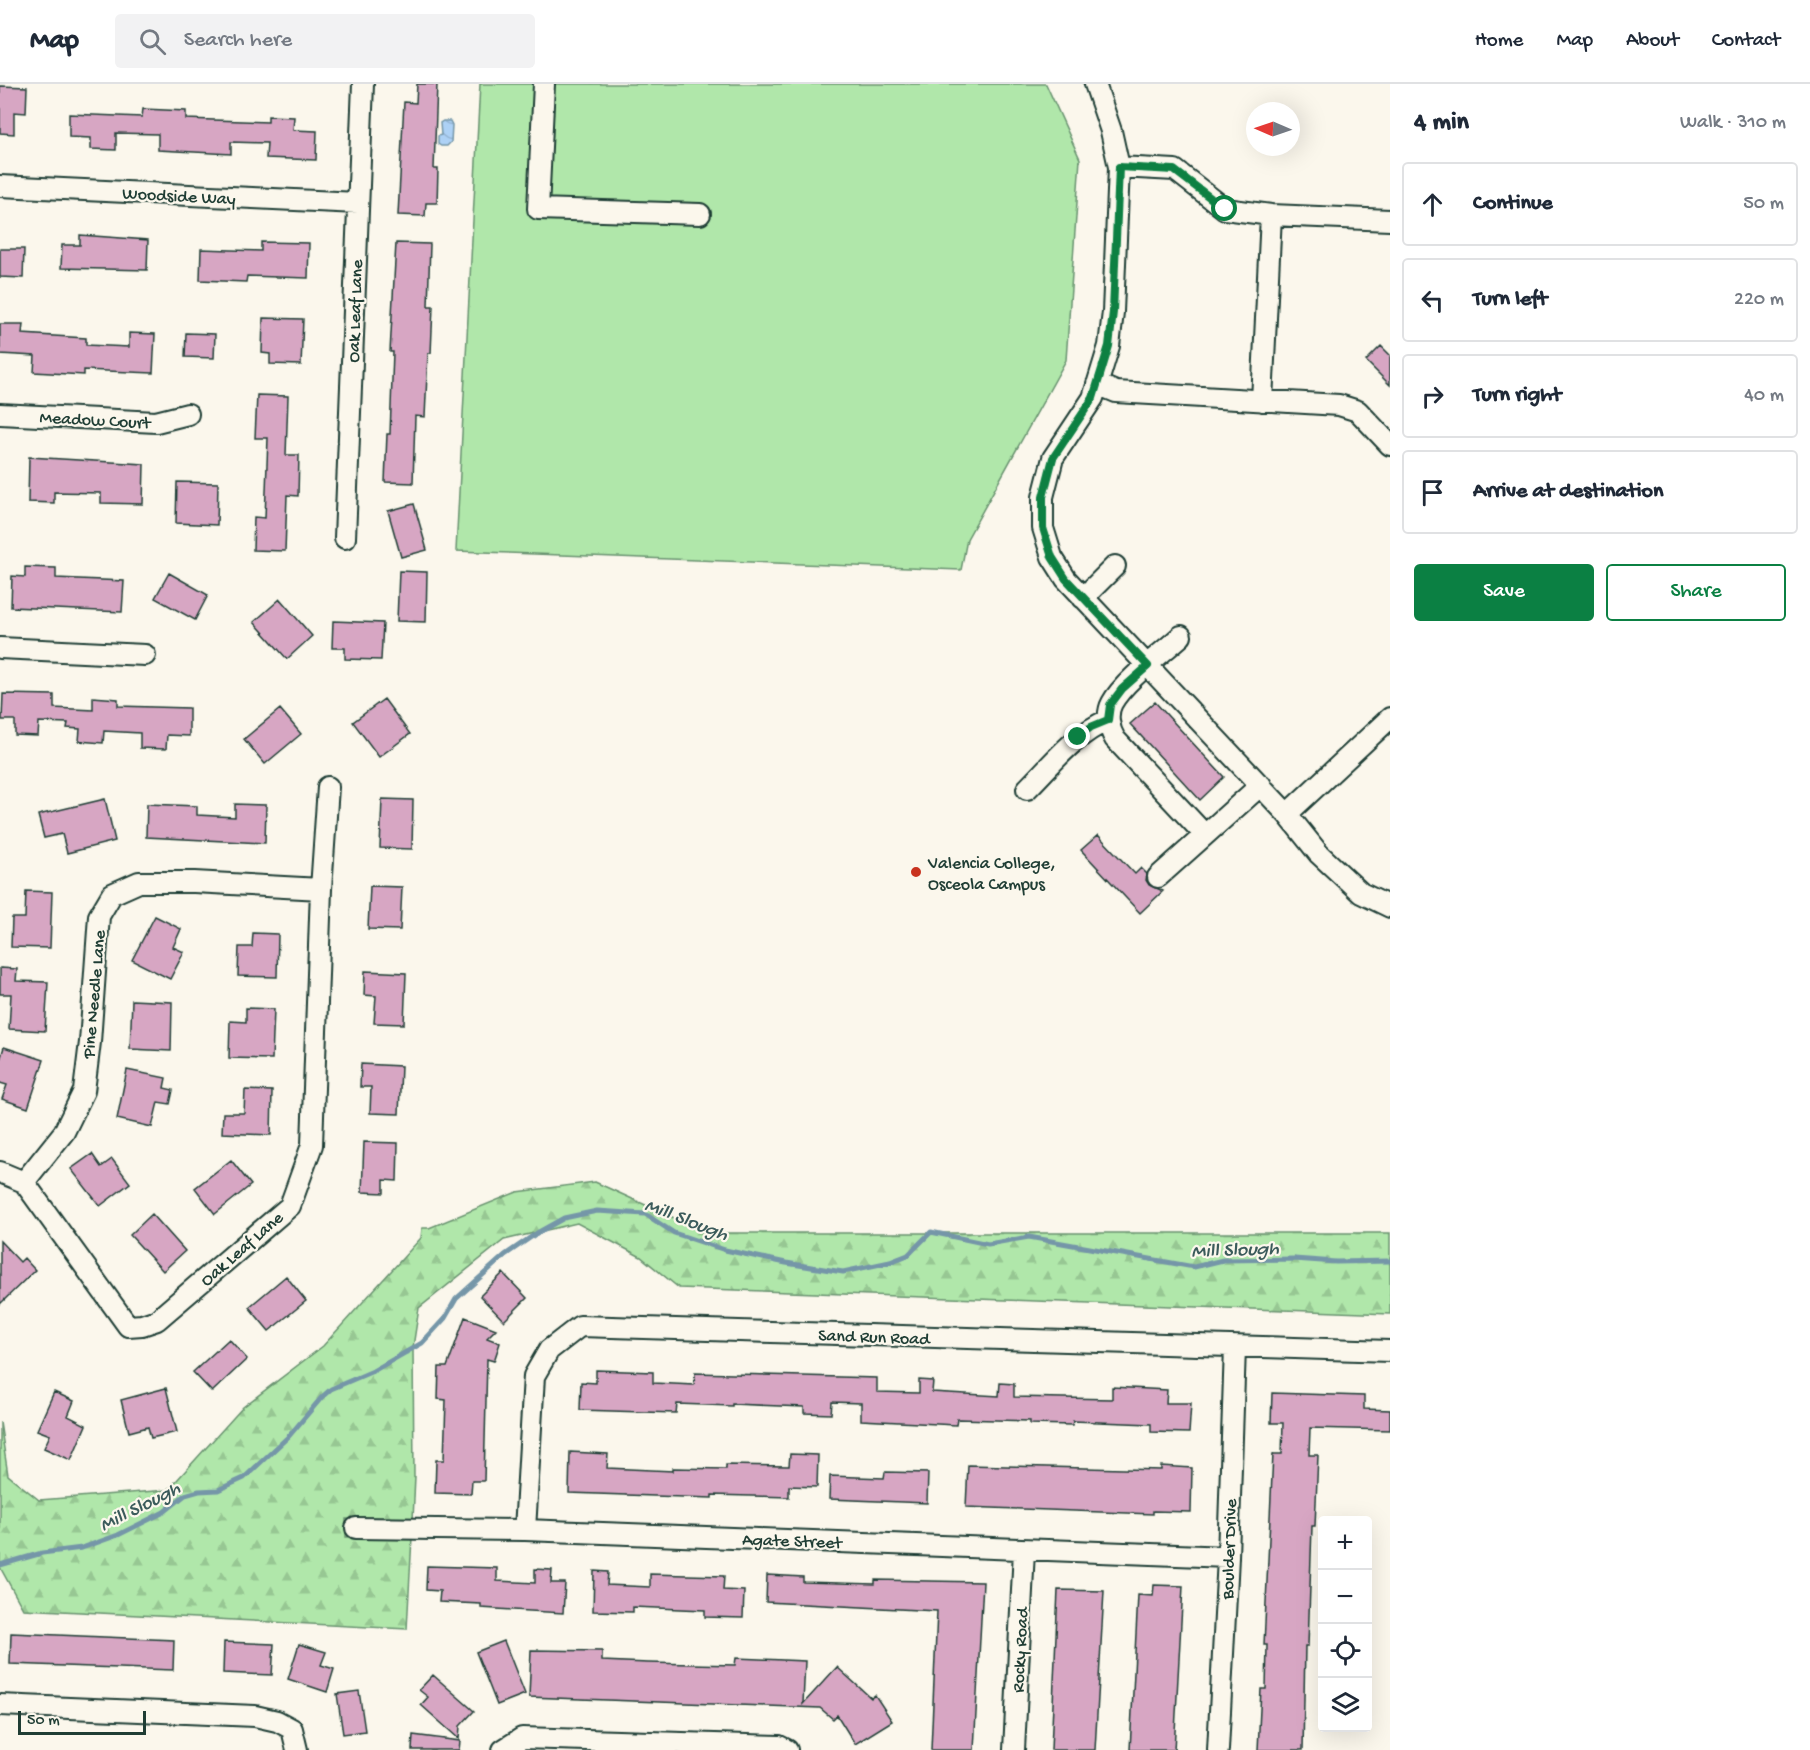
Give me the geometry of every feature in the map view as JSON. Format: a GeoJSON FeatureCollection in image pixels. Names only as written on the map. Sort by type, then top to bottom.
{"type":"FeatureCollection","features":[{"type":"Feature","properties":{"kind":"street","name":"Oak Leaf Lane"},"geometry":{"type":"LineString","coordinates":[[345,538],[363,84]]}},
{"type":"Feature","properties":{"kind":"street"},"geometry":{"type":"LineString","coordinates":[[544,84],[538,209],[700,214]]}},
{"type":"Feature","properties":{"kind":"street"},"geometry":{"type":"LineString","coordinates":[[1095,84],[1111,131],[1119,167],[1113,312],[1109,346],[1093,398],[1053,458],[1043,497],[1043,528],[1052,557],[1066,579],[1083,598],[1261,784],[1319,854],[1361,893],[1390,907]]}},
{"type":"Feature","properties":{"kind":"street"},"geometry":{"type":"LineString","coordinates":[[1119,167],[1174,170],[1225,209],[1271,215],[1390,220]]}},
{"type":"Feature","properties":{"kind":"street","name":"Woodside Way"},"geometry":{"type":"LineString","coordinates":[[0,186],[358,203]]}},
{"type":"Feature","properties":{"kind":"street"},"geometry":{"type":"LineString","coordinates":[[1262,400],[1271,215]]}},
{"type":"Feature","properties":{"kind":"street"},"geometry":{"type":"LineString","coordinates":[[1097,384],[1116,392],[1339,405],[1358,411],[1390,445]]}},
{"type":"Feature","properties":{"kind":"street","name":"Meadow Court"},"geometry":{"type":"LineString","coordinates":[[0,414],[156,422],[188,414]]}},
{"type":"Feature","properties":{"kind":"street"},"geometry":{"type":"LineString","coordinates":[[1083,598],[1115,566]]}},
{"type":"Feature","properties":{"kind":"street"},"geometry":{"type":"LineString","coordinates":[[1181,636],[1122,689],[1110,705],[1108,720],[1110,732],[1115,739],[1205,835]]}},
{"type":"Feature","properties":{"kind":"street"},"geometry":{"type":"LineString","coordinates":[[0,648],[145,655]]}},
{"type":"Feature","properties":{"kind":"street"},"geometry":{"type":"LineString","coordinates":[[1287,814],[1390,718]]}},
{"type":"Feature","properties":{"kind":"street"},"geometry":{"type":"LineString","coordinates":[[1027,789],[1078,737],[1091,727],[1108,720]]}},
{"type":"Feature","properties":{"kind":"street"},"geometry":{"type":"LineString","coordinates":[[1158,877],[1261,784]]}},
{"type":"Feature","properties":{"kind":"street","name":"Oak Leaf Lane"},"geometry":{"type":"LineString","coordinates":[[24,1182],[128,1326],[142,1325],[157,1320],[290,1206],[312,1144],[321,890],[328,787]]}},
{"type":"Feature","properties":{"kind":"street","name":"Pine Needle Lane"},"geometry":{"type":"LineString","coordinates":[[24,1182],[64,1132],[84,1091],[99,916],[112,894],[139,882],[194,882],[321,890]]}},
{"type":"Feature","properties":{"kind":"street"},"geometry":{"type":"LineString","coordinates":[[0,1172],[24,1182]]}},
{"type":"Feature","properties":{"kind":"street","name":"Sand Run Road"},"geometry":{"type":"LineString","coordinates":[[525,1530],[534,1376],[549,1350],[580,1326],[1390,1351]]}},
{"type":"Feature","properties":{"kind":"street","name":"Boulder Drive"},"geometry":{"type":"LineString","coordinates":[[1218,1750],[1228,1557],[1234,1347]]}},
{"type":"Feature","properties":{"kind":"street","name":"Agate Street"},"geometry":{"type":"LineString","coordinates":[[356,1528],[525,1530],[1228,1557]]}},
{"type":"Feature","properties":{"kind":"street","name":"Rocky Road"},"geometry":{"type":"LineString","coordinates":[[1014,1750],[1024,1550]]}},
{"type":"Feature","properties":{"kind":"street"},"geometry":{"type":"LineString","coordinates":[[0,1705],[255,1716],[277,1721],[292,1729],[297,1750]]}},
{"type":"Feature","properties":{"kind":"street"},"geometry":{"type":"LineString","coordinates":[[503,1750],[522,1738],[779,1746],[787,1750]]}},
{"type":"Feature","properties":{"kind":"green space"},"geometry":{"type":"Polygon","coordinates":[[[480,84],[1046,84],[1080,159],[1066,360],[967,539],[961,570],[456,551],[480,84]]]}},
{"type":"Feature","properties":{"kind":"green space"},"geometry":{"type":"Polygon","coordinates":[[[595,1182],[707,1233],[1390,1233],[1390,1314],[679,1288],[641,1257],[577,1223],[504,1240],[419,1308],[413,1347],[414,1478],[415,1476],[413,1520],[346,1519],[346,1537],[412,1537],[407,1629],[23,1609],[0,1567],[0,1422],[8,1475],[39,1500],[168,1490],[243,1407],[323,1346],[421,1238],[422,1228],[429,1228],[517,1192],[595,1182]]]}},
{"type":"Feature","properties":{"kind":"water"},"geometry":{"type":"Polygon","coordinates":[[[450,121],[452,125],[451,142],[447,146],[438,144],[438,136],[441,135],[440,123],[450,121]]]}},
{"type":"Feature","properties":{"kind":"building"},"geometry":{"type":"Polygon","coordinates":[[[417,84],[437,84],[434,169],[438,169],[437,203],[426,203],[425,216],[398,215],[404,102],[416,103],[417,84]]]}},
{"type":"Feature","properties":{"kind":"building"},"geometry":{"type":"Polygon","coordinates":[[[0,86],[27,87],[26,113],[14,112],[14,134],[0,133],[0,86]]]}},
{"type":"Feature","properties":{"kind":"building"},"geometry":{"type":"Polygon","coordinates":[[[143,109],[186,111],[186,119],[268,122],[268,116],[294,117],[293,130],[317,131],[316,160],[266,158],[267,143],[231,142],[231,154],[158,150],[158,134],[116,133],[116,150],[91,149],[91,138],[69,137],[69,114],[142,117],[143,109]]]}},
{"type":"Feature","properties":{"kind":"building"},"geometry":{"type":"Polygon","coordinates":[[[80,235],[148,240],[147,270],[61,268],[62,245],[80,245],[80,235]]]}},
{"type":"Feature","properties":{"kind":"building"},"geometry":{"type":"Polygon","coordinates":[[[261,242],[309,243],[308,278],[247,276],[246,282],[200,280],[201,249],[261,251],[261,242]]]}},
{"type":"Feature","properties":{"kind":"building"},"geometry":{"type":"Polygon","coordinates":[[[396,243],[430,244],[428,306],[433,306],[431,353],[428,353],[425,417],[415,416],[413,483],[385,482],[387,434],[390,434],[393,352],[390,352],[396,243]]]}},
{"type":"Feature","properties":{"kind":"building"},"geometry":{"type":"Polygon","coordinates":[[[0,249],[24,249],[23,278],[0,277],[0,249]]]}},
{"type":"Feature","properties":{"kind":"building"},"geometry":{"type":"Polygon","coordinates":[[[263,318],[303,319],[301,365],[270,364],[270,354],[262,353],[263,318]]]}},
{"type":"Feature","properties":{"kind":"building"},"geometry":{"type":"Polygon","coordinates":[[[0,324],[23,324],[22,334],[86,338],[86,345],[129,347],[129,333],[155,334],[153,373],[84,370],[84,375],[34,372],[35,356],[0,354],[0,324]]]}},
{"type":"Feature","properties":{"kind":"building"},"geometry":{"type":"Polygon","coordinates":[[[186,333],[215,334],[214,358],[185,357],[186,333]]]}},
{"type":"Feature","properties":{"kind":"building"},"geometry":{"type":"Polygon","coordinates":[[[1381,346],[1390,355],[1390,385],[1366,361],[1381,346]]]}},
{"type":"Feature","properties":{"kind":"building"},"geometry":{"type":"Polygon","coordinates":[[[257,395],[288,396],[286,455],[299,455],[298,496],[287,495],[285,551],[253,550],[254,517],[265,518],[268,438],[255,438],[257,395]]]}},
{"type":"Feature","properties":{"kind":"building"},"geometry":{"type":"Polygon","coordinates":[[[29,457],[144,464],[143,504],[101,503],[101,493],[54,492],[54,503],[28,502],[29,457]]]}},
{"type":"Feature","properties":{"kind":"building"},"geometry":{"type":"Polygon","coordinates":[[[177,482],[218,483],[217,525],[176,523],[177,482]]]}},
{"type":"Feature","properties":{"kind":"building"},"geometry":{"type":"Polygon","coordinates":[[[414,504],[427,550],[401,557],[388,511],[414,504]]]}},
{"type":"Feature","properties":{"kind":"building"},"geometry":{"type":"Polygon","coordinates":[[[25,567],[56,568],[56,578],[124,581],[122,612],[11,607],[12,576],[25,577],[25,567]]]}},
{"type":"Feature","properties":{"kind":"building"},"geometry":{"type":"Polygon","coordinates":[[[399,571],[427,572],[426,622],[397,621],[399,571]]]}},
{"type":"Feature","properties":{"kind":"building"},"geometry":{"type":"Polygon","coordinates":[[[169,573],[208,595],[195,620],[155,598],[169,573]]]}},
{"type":"Feature","properties":{"kind":"building"},"geometry":{"type":"Polygon","coordinates":[[[280,599],[312,636],[287,659],[254,622],[280,599]]]}},
{"type":"Feature","properties":{"kind":"building"},"geometry":{"type":"Polygon","coordinates":[[[333,621],[383,623],[381,660],[345,659],[345,648],[332,648],[333,621]]]}},
{"type":"Feature","properties":{"kind":"building"},"geometry":{"type":"Polygon","coordinates":[[[3,694],[54,695],[54,708],[93,710],[93,697],[118,699],[118,706],[189,708],[189,736],[167,735],[166,749],[140,748],[140,733],[104,731],[103,743],[79,741],[80,729],[67,728],[68,723],[39,722],[38,736],[15,735],[15,720],[2,720],[3,694]]]}},
{"type":"Feature","properties":{"kind":"building"},"geometry":{"type":"Polygon","coordinates":[[[384,699],[410,734],[379,757],[353,722],[384,699]]]}},
{"type":"Feature","properties":{"kind":"building"},"geometry":{"type":"Polygon","coordinates":[[[1155,702],[1224,777],[1200,800],[1130,724],[1155,702]]]}},
{"type":"Feature","properties":{"kind":"building"},"geometry":{"type":"Polygon","coordinates":[[[280,709],[301,734],[265,764],[244,739],[280,709]]]}},
{"type":"Feature","properties":{"kind":"building"},"geometry":{"type":"Polygon","coordinates":[[[105,799],[115,841],[67,853],[62,834],[44,838],[38,815],[105,799]]]}},
{"type":"Feature","properties":{"kind":"building"},"geometry":{"type":"Polygon","coordinates":[[[382,799],[413,800],[412,849],[380,848],[382,799]]]}},
{"type":"Feature","properties":{"kind":"building"},"geometry":{"type":"Polygon","coordinates":[[[147,804],[197,806],[197,815],[235,817],[235,804],[266,805],[265,843],[146,837],[147,804]]]}},
{"type":"Feature","properties":{"kind":"building"},"geometry":{"type":"Polygon","coordinates":[[[1098,835],[1135,874],[1141,868],[1147,874],[1146,880],[1149,885],[1163,891],[1140,913],[1081,850],[1098,835]]]}},
{"type":"Feature","properties":{"kind":"building"},"geometry":{"type":"Polygon","coordinates":[[[370,886],[402,887],[400,930],[368,929],[370,886]]]}},
{"type":"Feature","properties":{"kind":"building"},"geometry":{"type":"Polygon","coordinates":[[[26,891],[52,892],[50,948],[11,947],[12,918],[25,918],[26,891]]]}},
{"type":"Feature","properties":{"kind":"building"},"geometry":{"type":"Polygon","coordinates":[[[155,916],[181,929],[173,947],[184,952],[170,979],[132,960],[155,916]]]}},
{"type":"Feature","properties":{"kind":"building"},"geometry":{"type":"Polygon","coordinates":[[[253,933],[278,934],[277,977],[238,976],[239,947],[252,947],[253,933]]]}},
{"type":"Feature","properties":{"kind":"building"},"geometry":{"type":"Polygon","coordinates":[[[0,968],[17,969],[16,981],[48,982],[45,1031],[9,1029],[11,994],[0,994],[0,968]]]}},
{"type":"Feature","properties":{"kind":"building"},"geometry":{"type":"Polygon","coordinates":[[[365,971],[406,973],[404,1024],[374,1023],[376,996],[364,995],[365,971]]]}},
{"type":"Feature","properties":{"kind":"building"},"geometry":{"type":"Polygon","coordinates":[[[132,1000],[172,1002],[171,1051],[130,1049],[132,1000]]]}},
{"type":"Feature","properties":{"kind":"building"},"geometry":{"type":"Polygon","coordinates":[[[246,1008],[274,1009],[272,1059],[229,1058],[230,1021],[246,1022],[246,1008]]]}},
{"type":"Feature","properties":{"kind":"building"},"geometry":{"type":"Polygon","coordinates":[[[4,1047],[44,1060],[28,1108],[2,1099],[7,1085],[0,1083],[0,1060],[4,1047]]]}},
{"type":"Feature","properties":{"kind":"building"},"geometry":{"type":"Polygon","coordinates":[[[361,1064],[401,1066],[399,1114],[370,1113],[371,1087],[360,1087],[361,1064]]]}},
{"type":"Feature","properties":{"kind":"building"},"geometry":{"type":"Polygon","coordinates":[[[127,1070],[166,1078],[164,1088],[173,1090],[170,1104],[158,1102],[152,1127],[117,1119],[127,1070]]]}},
{"type":"Feature","properties":{"kind":"building"},"geometry":{"type":"Polygon","coordinates":[[[245,1090],[272,1091],[271,1135],[222,1133],[223,1113],[244,1113],[245,1090]]]}},
{"type":"Feature","properties":{"kind":"building"},"geometry":{"type":"Polygon","coordinates":[[[364,1142],[398,1143],[397,1181],[384,1180],[384,1193],[362,1192],[364,1142]]]}},
{"type":"Feature","properties":{"kind":"building"},"geometry":{"type":"Polygon","coordinates":[[[92,1154],[101,1167],[112,1159],[130,1183],[100,1206],[71,1169],[92,1154]]]}},
{"type":"Feature","properties":{"kind":"building"},"geometry":{"type":"Polygon","coordinates":[[[231,1160],[251,1185],[215,1214],[195,1188],[231,1160]]]}},
{"type":"Feature","properties":{"kind":"building"},"geometry":{"type":"Polygon","coordinates":[[[152,1214],[185,1251],[163,1271],[130,1235],[152,1214]]]}},
{"type":"Feature","properties":{"kind":"building"},"geometry":{"type":"Polygon","coordinates":[[[0,1241],[20,1262],[24,1258],[35,1270],[0,1304],[0,1241]]]}},
{"type":"Feature","properties":{"kind":"building"},"geometry":{"type":"Polygon","coordinates":[[[503,1273],[527,1298],[504,1321],[480,1296],[503,1273]]]}},
{"type":"Feature","properties":{"kind":"building"},"geometry":{"type":"Polygon","coordinates":[[[286,1276],[306,1301],[269,1331],[249,1307],[286,1276]]]}},
{"type":"Feature","properties":{"kind":"building"},"geometry":{"type":"Polygon","coordinates":[[[465,1317],[496,1329],[487,1338],[500,1343],[494,1361],[487,1359],[484,1481],[472,1481],[471,1494],[435,1493],[436,1460],[444,1460],[446,1400],[438,1399],[439,1367],[447,1367],[465,1317]]]}},
{"type":"Feature","properties":{"kind":"building"},"geometry":{"type":"Polygon","coordinates":[[[229,1339],[247,1359],[212,1392],[193,1372],[229,1339]]]}},
{"type":"Feature","properties":{"kind":"building"},"geometry":{"type":"Polygon","coordinates":[[[596,1370],[653,1372],[653,1383],[694,1385],[695,1373],[877,1378],[877,1392],[919,1393],[919,1380],[933,1381],[932,1392],[999,1396],[1000,1383],[1014,1384],[1014,1397],[1112,1399],[1112,1387],[1167,1390],[1166,1403],[1191,1403],[1189,1433],[1151,1432],[1151,1424],[1073,1421],[1072,1425],[1030,1424],[1030,1421],[957,1419],[956,1425],[861,1420],[861,1403],[832,1402],[831,1414],[804,1413],[804,1407],[732,1404],[732,1406],[677,1404],[676,1413],[580,1410],[581,1382],[596,1383],[596,1370]]]}},
{"type":"Feature","properties":{"kind":"building"},"geometry":{"type":"Polygon","coordinates":[[[166,1388],[177,1432],[151,1438],[148,1427],[129,1432],[121,1400],[166,1388]]]}},
{"type":"Feature","properties":{"kind":"building"},"geometry":{"type":"Polygon","coordinates":[[[54,1392],[74,1401],[68,1416],[86,1425],[71,1460],[44,1448],[50,1435],[37,1430],[54,1392]]]}},
{"type":"Feature","properties":{"kind":"building"},"geometry":{"type":"Polygon","coordinates":[[[1272,1393],[1364,1396],[1364,1409],[1390,1410],[1390,1430],[1310,1428],[1309,1455],[1318,1455],[1315,1526],[1312,1526],[1308,1646],[1305,1646],[1303,1750],[1258,1750],[1261,1689],[1266,1689],[1267,1645],[1264,1645],[1273,1454],[1282,1454],[1283,1423],[1271,1423],[1272,1393]]]}},
{"type":"Feature","properties":{"kind":"building"},"geometry":{"type":"Polygon","coordinates":[[[570,1452],[608,1454],[607,1468],[673,1471],[673,1468],[726,1469],[726,1465],[789,1466],[790,1454],[818,1455],[817,1487],[789,1486],[789,1497],[712,1495],[712,1498],[569,1493],[570,1452]]]}},
{"type":"Feature","properties":{"kind":"building"},"geometry":{"type":"Polygon","coordinates":[[[968,1465],[1161,1470],[1161,1466],[1192,1468],[1191,1512],[1153,1511],[1153,1514],[966,1507],[968,1465]]]}},
{"type":"Feature","properties":{"kind":"building"},"geometry":{"type":"Polygon","coordinates":[[[885,1472],[928,1473],[927,1503],[829,1499],[830,1476],[884,1478],[885,1472]]]}},
{"type":"Feature","properties":{"kind":"building"},"geometry":{"type":"Polygon","coordinates":[[[427,1566],[497,1568],[497,1581],[535,1583],[535,1569],[552,1570],[551,1583],[565,1583],[563,1613],[481,1608],[481,1604],[439,1602],[440,1591],[426,1590],[427,1566]]]}},
{"type":"Feature","properties":{"kind":"building"},"geometry":{"type":"Polygon","coordinates":[[[594,1571],[608,1572],[607,1585],[650,1587],[650,1574],[724,1576],[723,1590],[744,1591],[743,1618],[705,1617],[705,1610],[633,1607],[633,1612],[593,1611],[594,1571]]]}},
{"type":"Feature","properties":{"kind":"building"},"geometry":{"type":"Polygon","coordinates":[[[767,1575],[803,1577],[803,1582],[875,1584],[875,1580],[983,1582],[974,1750],[931,1750],[937,1611],[766,1602],[767,1575]]]}},
{"type":"Feature","properties":{"kind":"building"},"geometry":{"type":"Polygon","coordinates":[[[1154,1585],[1183,1586],[1174,1750],[1130,1750],[1138,1595],[1153,1596],[1154,1585]]]}},
{"type":"Feature","properties":{"kind":"building"},"geometry":{"type":"Polygon","coordinates":[[[1058,1590],[1104,1591],[1095,1750],[1051,1750],[1058,1590]]]}},
{"type":"Feature","properties":{"kind":"building"},"geometry":{"type":"Polygon","coordinates":[[[11,1633],[174,1640],[173,1670],[10,1664],[11,1633]]]}},
{"type":"Feature","properties":{"kind":"building"},"geometry":{"type":"Polygon","coordinates":[[[504,1641],[525,1694],[497,1705],[476,1652],[504,1641]]]}},
{"type":"Feature","properties":{"kind":"building"},"geometry":{"type":"Polygon","coordinates":[[[224,1642],[274,1644],[272,1675],[223,1673],[224,1642]]]}},
{"type":"Feature","properties":{"kind":"building"},"geometry":{"type":"Polygon","coordinates":[[[299,1644],[326,1652],[321,1665],[334,1669],[327,1692],[288,1679],[299,1644]]]}},
{"type":"Feature","properties":{"kind":"building"},"geometry":{"type":"Polygon","coordinates":[[[531,1650],[602,1651],[602,1661],[648,1663],[735,1665],[736,1658],[805,1661],[803,1704],[837,1667],[871,1698],[875,1695],[892,1721],[855,1744],[837,1715],[833,1719],[820,1708],[529,1697],[531,1650]]]}},
{"type":"Feature","properties":{"kind":"building"},"geometry":{"type":"Polygon","coordinates":[[[433,1675],[474,1711],[460,1726],[459,1739],[421,1705],[428,1697],[419,1690],[433,1675]]]}},
{"type":"Feature","properties":{"kind":"building"},"geometry":{"type":"Polygon","coordinates":[[[359,1691],[365,1731],[343,1734],[337,1694],[359,1691]]]}},
{"type":"Feature","properties":{"kind":"building"},"geometry":{"type":"Polygon","coordinates":[[[413,1735],[460,1741],[459,1750],[412,1750],[413,1735]]]}},
{"type":"Feature","properties":{"kind":"waterway","name":"Mill Slough"},"geometry":{"type":"LineString","coordinates":[[0,1565],[42,1553],[82,1548],[118,1535],[164,1512],[185,1495],[199,1491],[218,1490],[244,1478],[289,1436],[331,1389],[373,1371],[422,1343],[445,1318],[456,1299],[505,1255],[564,1218],[597,1211],[645,1214],[674,1233],[725,1250],[843,1272],[890,1262],[908,1255],[931,1232],[988,1244],[1029,1237],[1194,1267],[1223,1260],[1390,1261]]}},
{"type":"Feature","properties":{"kind":"place","name":"Valencia College, Osceola Campus"},"geometry":{"type":"Point","coordinates":[916,872]}},
{"type":"Feature","properties":{"kind":"route"},"geometry":{"type":"LineString","coordinates":[[1078,737],[1091,727],[1108,720],[1110,705],[1122,689],[1148,666],[1066,579],[1052,557],[1043,528],[1043,497],[1053,458],[1093,398],[1109,346],[1113,312],[1119,167],[1174,170],[1225,209]]}}]}
